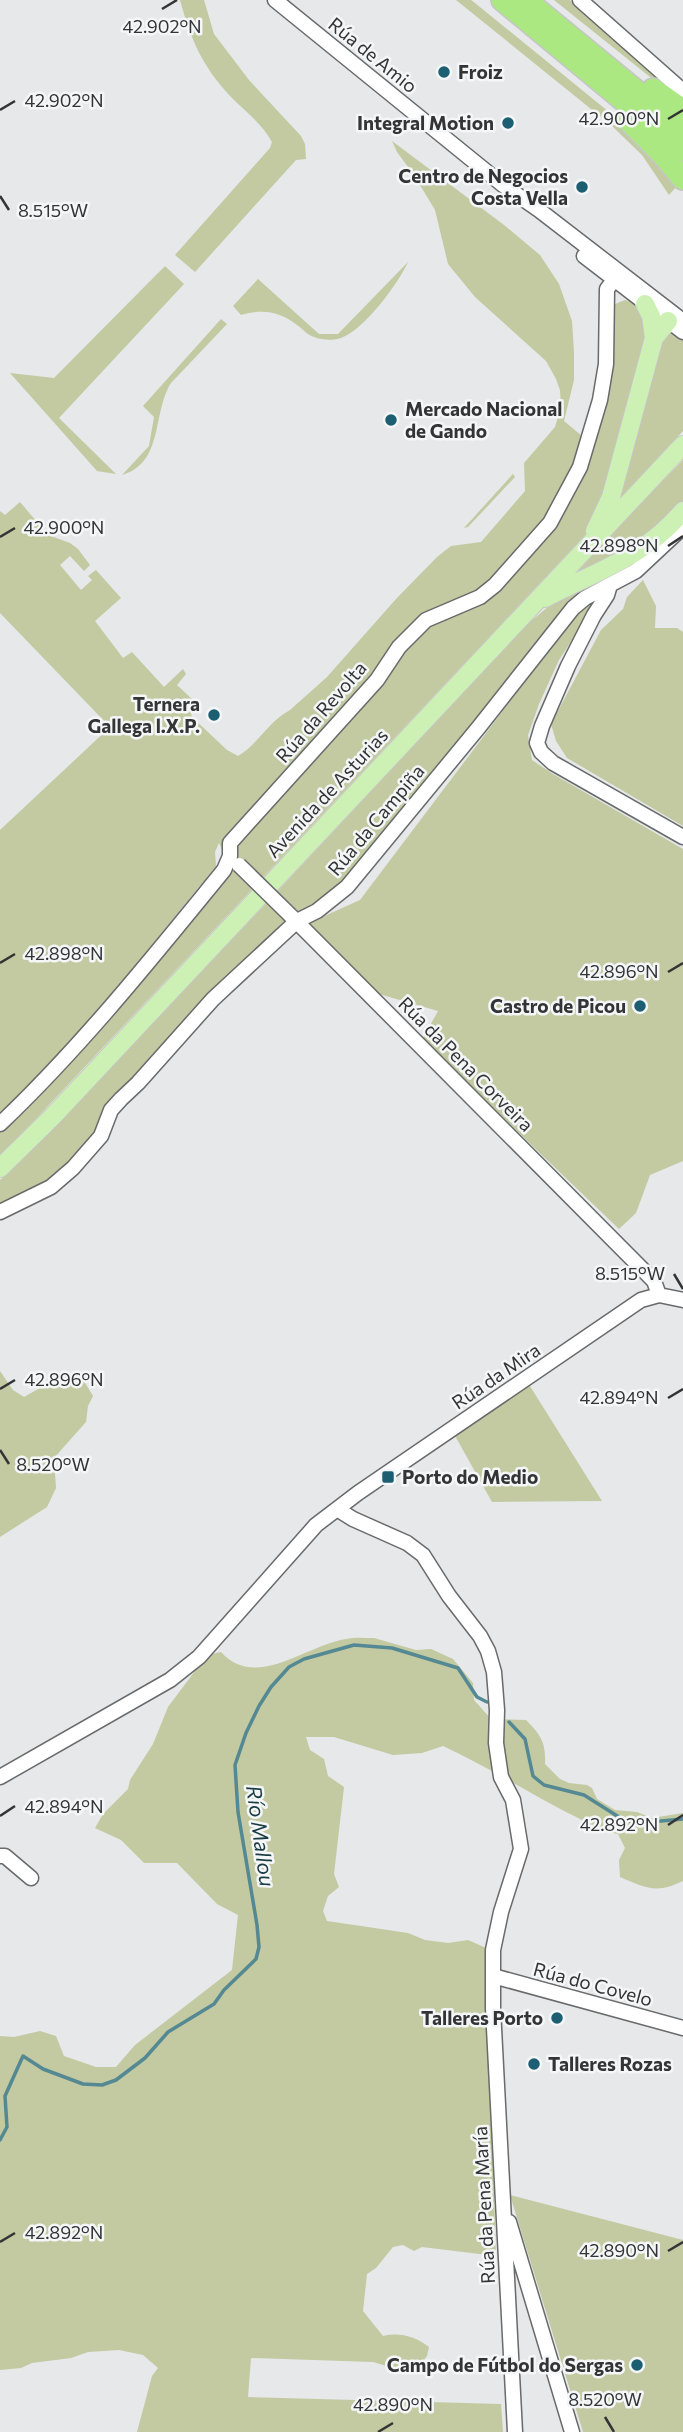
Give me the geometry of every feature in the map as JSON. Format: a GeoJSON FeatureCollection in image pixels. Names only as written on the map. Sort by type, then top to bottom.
{"type":"FeatureCollection","features":[{"type":"Feature","properties":{"kind":"highway"},"geometry":{"type":"LineString","coordinates":[[483,0],[498,11],[514,3],[615,84],[683,130]]}},
{"type":"Feature","properties":{"kind":"highway"},"geometry":{"type":"LineString","coordinates":[[615,84],[642,82],[683,110]]}},
{"type":"Feature","properties":{"kind":"highway"},"geometry":{"type":"LineString","coordinates":[[615,84],[683,150]]}},
{"type":"Feature","properties":{"kind":"highway"},"geometry":{"type":"LineString","coordinates":[[615,84],[609,101],[683,179]]}},
{"type":"Feature","properties":{"kind":"main road"},"geometry":{"type":"LineString","coordinates":[[580,555],[611,497],[654,338],[651,316],[644,298]]}},
{"type":"Feature","properties":{"kind":"main road"},"geometry":{"type":"LineString","coordinates":[[654,338],[678,322]]}},
{"type":"Feature","properties":{"kind":"main road","name":"Avenida de Asturias"},"geometry":{"type":"LineString","coordinates":[[0,1168],[53,1116],[683,445]]}},
{"type":"Feature","properties":{"kind":"main road"},"geometry":{"type":"LineString","coordinates":[[533,605],[572,584],[616,566],[659,536],[683,512]]}},
{"type":"Feature","properties":{"kind":"street","name":"Rúa de Amio"},"geometry":{"type":"LineString","coordinates":[[275,0],[512,192],[583,243],[644,298],[678,322],[683,332]]}},
{"type":"Feature","properties":{"kind":"street"},"geometry":{"type":"LineString","coordinates":[[580,0],[683,91]]}},
{"type":"Feature","properties":{"kind":"street","name":"Rúa de Amio"},"geometry":{"type":"LineString","coordinates":[[512,192],[587,258],[610,294]]}},
{"type":"Feature","properties":{"kind":"street","name":"Rúa de Amio"},"geometry":{"type":"LineString","coordinates":[[583,243],[610,271],[610,294]]}},
{"type":"Feature","properties":{"kind":"street","name":"Rúa de Amio"},"geometry":{"type":"LineString","coordinates":[[610,294],[618,279],[644,298]]}},
{"type":"Feature","properties":{"kind":"street"},"geometry":{"type":"LineString","coordinates":[[610,294],[644,298]]}},
{"type":"Feature","properties":{"kind":"street","name":"Rúa da Revolta"},"geometry":{"type":"LineString","coordinates":[[0,1124],[99,1021],[224,870],[235,861],[230,843],[377,680],[399,648],[426,620],[463,606],[495,585],[550,523],[580,467],[597,412],[606,364],[610,294]]}},
{"type":"Feature","properties":{"kind":"street","name":"Rúa da Campiña"},"geometry":{"type":"LineString","coordinates":[[0,1212],[51,1187],[73,1168],[101,1136],[111,1110],[213,999],[293,918],[317,911],[347,887],[573,608],[585,598],[636,571],[683,527]]}},
{"type":"Feature","properties":{"kind":"street"},"geometry":{"type":"LineString","coordinates":[[610,585],[568,666],[537,743],[541,752],[553,763],[683,837]]}},
{"type":"Feature","properties":{"kind":"street","name":"Rúa da Pena Corveira"},"geometry":{"type":"LineString","coordinates":[[235,861],[645,1272],[654,1282],[659,1295]]}},
{"type":"Feature","properties":{"kind":"street"},"geometry":{"type":"LineString","coordinates":[[659,1295],[683,1300]]}},
{"type":"Feature","properties":{"kind":"street","name":"Rúa da Mira"},"geometry":{"type":"LineString","coordinates":[[0,1777],[170,1680],[199,1657],[316,1525],[641,1300],[659,1295]]}},
{"type":"Feature","properties":{"kind":"street","name":"Rúa da Pena María"},"geometry":{"type":"LineString","coordinates":[[337,1509],[407,1544],[423,1555],[449,1596],[480,1636],[494,1672],[499,1766],[501,1777],[513,1800],[521,1849],[501,1912],[493,1950],[515,2432]]}},
{"type":"Feature","properties":{"kind":"street"},"geometry":{"type":"LineString","coordinates":[[0,1856],[5,1856],[31,1878]]}},
{"type":"Feature","properties":{"kind":"street","name":"Rúa do Covelo"},"geometry":{"type":"LineString","coordinates":[[493,1976],[683,2028]]}},
{"type":"Feature","properties":{"kind":"street"},"geometry":{"type":"LineString","coordinates":[[503,2215],[507,2217],[513,2233],[572,2432]]}},
{"type":"Feature","properties":{"kind":"green space"},"geometry":{"type":"Polygon","coordinates":[[[180,0],[204,0],[214,34],[249,80],[301,136],[305,144],[306,159],[296,160],[195,272],[175,255],[270,148],[272,142],[259,124],[221,86],[205,63],[193,40],[180,0]]]}},
{"type":"Feature","properties":{"kind":"green space"},"geometry":{"type":"Polygon","coordinates":[[[456,0],[471,0],[620,121],[677,186],[669,195],[642,155],[612,126],[456,0]]]}},
{"type":"Feature","properties":{"kind":"green space"},"geometry":{"type":"Polygon","coordinates":[[[554,0],[570,0],[672,90],[675,97],[554,0]]]}},
{"type":"Feature","properties":{"kind":"green space"},"geometry":{"type":"Polygon","coordinates":[[[392,141],[540,255],[559,284],[572,321],[574,352],[574,380],[564,421],[594,446],[607,380],[615,304],[625,300],[635,303],[683,338],[683,431],[0,1157],[0,1130],[232,870],[219,843],[215,852],[216,866],[117,988],[45,1070],[0,1116],[0,830],[110,727],[0,613],[0,511],[5,515],[20,502],[48,535],[78,549],[90,565],[84,571],[70,556],[60,565],[81,590],[92,580],[88,576],[96,570],[121,598],[95,621],[123,658],[132,652],[164,687],[183,669],[186,674],[177,685],[192,699],[192,717],[227,750],[238,756],[327,677],[437,557],[451,546],[481,542],[525,491],[524,463],[555,427],[561,407],[560,390],[546,361],[475,297],[448,264],[435,210],[392,141]]]}},
{"type":"Feature","properties":{"kind":"green space"},"geometry":{"type":"Polygon","coordinates":[[[408,262],[397,282],[370,316],[360,326],[338,339],[312,336],[277,314],[256,312],[241,315],[233,306],[258,279],[319,334],[338,334],[408,262]]]}},
{"type":"Feature","properties":{"kind":"green space"},"geometry":{"type":"Polygon","coordinates":[[[165,266],[184,284],[59,418],[116,474],[97,471],[10,373],[54,378],[165,266]]]}},
{"type":"Feature","properties":{"kind":"green space"},"geometry":{"type":"Polygon","coordinates":[[[221,319],[227,324],[171,383],[161,408],[151,449],[145,460],[122,475],[149,446],[154,417],[143,406],[221,319]]]}},
{"type":"Feature","properties":{"kind":"green space"},"geometry":{"type":"Polygon","coordinates":[[[683,460],[683,503],[638,544],[568,578],[683,460]]]}},
{"type":"Feature","properties":{"kind":"green space"},"geometry":{"type":"Polygon","coordinates":[[[513,474],[515,477],[468,527],[464,528],[513,474]]]}},
{"type":"Feature","properties":{"kind":"green space"},"geometry":{"type":"Polygon","coordinates":[[[644,553],[625,573],[592,589],[344,884],[307,910],[295,911],[285,919],[284,925],[92,1142],[46,1185],[0,1209],[0,1180],[262,908],[525,626],[549,606],[644,553]]]}},
{"type":"Feature","properties":{"kind":"green space"},"geometry":{"type":"Polygon","coordinates":[[[643,580],[656,606],[655,628],[677,628],[683,632],[683,826],[567,758],[556,741],[551,724],[601,630],[623,609],[627,597],[643,580]]]}},
{"type":"Feature","properties":{"kind":"green space"},"geometry":{"type":"Polygon","coordinates":[[[602,595],[559,660],[528,735],[532,760],[683,849],[683,1161],[650,1175],[636,1213],[619,1229],[422,1040],[438,1011],[379,994],[311,930],[311,922],[360,900],[579,610],[602,595]]]}},
{"type":"Feature","properties":{"kind":"green space"},"geometry":{"type":"Polygon","coordinates":[[[0,1371],[13,1390],[24,1397],[63,1375],[82,1378],[93,1396],[88,1406],[86,1422],[54,1458],[56,1488],[47,1507],[0,1537],[0,1371]]]}},
{"type":"Feature","properties":{"kind":"green space"},"geometry":{"type":"Polygon","coordinates":[[[528,1383],[602,1501],[492,1502],[454,1434],[528,1383]]]}},
{"type":"Feature","properties":{"kind":"green space"},"geometry":{"type":"Polygon","coordinates":[[[352,1638],[374,1638],[416,1650],[431,1649],[453,1659],[473,1683],[474,1700],[491,1719],[526,1720],[531,1725],[545,1750],[545,1764],[560,1779],[587,1785],[592,1788],[597,1799],[615,1810],[637,1812],[652,1818],[683,1813],[683,1881],[651,1888],[620,1877],[619,1860],[625,1848],[618,1834],[605,1831],[552,1805],[443,1746],[422,1753],[393,1755],[334,1737],[306,1737],[310,1750],[324,1759],[328,1776],[344,1787],[334,1874],[339,1887],[328,1896],[323,1911],[327,1921],[408,1933],[425,1940],[448,1943],[468,1940],[486,1948],[496,2256],[422,2247],[414,2251],[403,2245],[393,2247],[376,2268],[367,2274],[363,2311],[383,2336],[408,2336],[429,2347],[427,2356],[418,2367],[407,2372],[373,2362],[251,2358],[248,2397],[501,2404],[503,2432],[137,2432],[152,2376],[158,2368],[143,2355],[119,2350],[88,2352],[71,2358],[0,2370],[0,2036],[14,2037],[40,2031],[56,2036],[64,2056],[96,2067],[116,2067],[135,2045],[232,1970],[238,1915],[217,1904],[177,1863],[144,1863],[121,1840],[95,1828],[103,1814],[128,1789],[130,1780],[153,1744],[168,1707],[207,1655],[221,1652],[235,1663],[265,1667],[331,1643],[352,1638]]]}},
{"type":"Feature","properties":{"kind":"green space"},"geometry":{"type":"Polygon","coordinates":[[[510,2195],[683,2240],[683,2432],[583,2432],[510,2195]]]}},
{"type":"Feature","properties":{"kind":"waterway","name":"Río Mallou"},"geometry":{"type":"LineString","coordinates":[[0,2140],[7,2127],[5,2096],[23,2056],[43,2069],[83,2084],[102,2085],[116,2080],[145,2058],[168,2032],[214,2004],[224,1990],[256,1959],[259,1947],[257,1925],[238,1812],[235,1765],[259,1706],[289,1667],[304,1659],[354,1645],[392,1648],[458,1668],[477,1697],[487,1702]]}},
{"type":"Feature","properties":{"kind":"waterway","name":"Río Mallou"},"geometry":{"type":"LineString","coordinates":[[509,1722],[525,1739],[533,1776],[544,1785],[584,1795],[622,1819],[639,1823],[683,1819]]}},
{"type":"Feature","properties":{"kind":"place","name":"Froiz"},"geometry":{"type":"Point","coordinates":[444,72]}},
{"type":"Feature","properties":{"kind":"place","name":"Integral Motion"},"geometry":{"type":"Point","coordinates":[508,123]}},
{"type":"Feature","properties":{"kind":"place","name":"Centro de Negocios Costa Vella"},"geometry":{"type":"Point","coordinates":[582,187]}},
{"type":"Feature","properties":{"kind":"place","name":"Mercado Nacional de Gando"},"geometry":{"type":"Point","coordinates":[391,420]}},
{"type":"Feature","properties":{"kind":"place","name":"Ternera Gallega l.X.P."},"geometry":{"type":"Point","coordinates":[214,715]}},
{"type":"Feature","properties":{"kind":"place","name":"Castro de Picou"},"geometry":{"type":"Point","coordinates":[640,1006]}},
{"type":"Feature","properties":{"kind":"place","name":"Porto do Medio"},"geometry":{"type":"Point","coordinates":[388,1477]}},
{"type":"Feature","properties":{"kind":"place","name":"Talleres Porto"},"geometry":{"type":"Point","coordinates":[557,2018]}},
{"type":"Feature","properties":{"kind":"place","name":"Talleres Rozas"},"geometry":{"type":"Point","coordinates":[534,2064]}},
{"type":"Feature","properties":{"kind":"place","name":"Campo de Fútbol do Sergas"},"geometry":{"type":"Point","coordinates":[637,2365]}}]}
